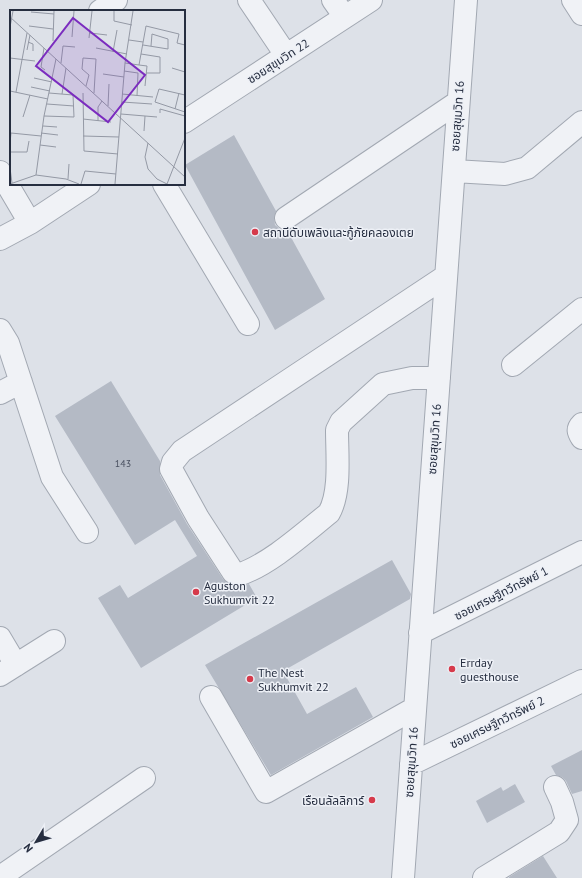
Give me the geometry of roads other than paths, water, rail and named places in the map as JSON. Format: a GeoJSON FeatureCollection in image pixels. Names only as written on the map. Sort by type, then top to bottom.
{"type":"FeatureCollection","features":[{"type":"Feature","properties":{"kind":"street"},"geometry":{"type":"LineString","coordinates":[[101,10],[116,0]]}},
{"type":"Feature","properties":{"kind":"street"},"geometry":{"type":"LineString","coordinates":[[249,0],[286,55]]}},
{"type":"Feature","properties":{"kind":"street","name":"ซอยสุขุมวิท 22"},"geometry":{"type":"LineString","coordinates":[[185,121],[286,55],[339,9],[371,0]]}},
{"type":"Feature","properties":{"kind":"street","name":"ซอยสุขุมวิท 16"},"geometry":{"type":"LineString","coordinates":[[403,878],[466,0]]}},
{"type":"Feature","properties":{"kind":"street"},"geometry":{"type":"LineString","coordinates":[[573,0],[582,14]]}},
{"type":"Feature","properties":{"kind":"street"},"geometry":{"type":"LineString","coordinates":[[286,218],[458,102]]}},
{"type":"Feature","properties":{"kind":"street"},"geometry":{"type":"LineString","coordinates":[[454,172],[506,174],[527,168],[582,122]]}},
{"type":"Feature","properties":{"kind":"street"},"geometry":{"type":"LineString","coordinates":[[0,172],[30,223]]}},
{"type":"Feature","properties":{"kind":"street"},"geometry":{"type":"LineString","coordinates":[[0,239],[30,223],[87,185]]}},
{"type":"Feature","properties":{"kind":"street"},"geometry":{"type":"LineString","coordinates":[[165,185],[248,324]]}},
{"type":"Feature","properties":{"kind":"street"},"geometry":{"type":"LineString","coordinates":[[439,378],[412,378],[383,384],[340,422],[337,430],[336,492],[333,507],[328,514],[287,546],[247,572],[238,575],[233,572],[194,511],[171,469],[173,462],[182,451],[446,276]]}},
{"type":"Feature","properties":{"kind":"street"},"geometry":{"type":"LineString","coordinates":[[513,365],[582,309]]}},
{"type":"Feature","properties":{"kind":"street"},"geometry":{"type":"LineString","coordinates":[[0,330],[8,343],[52,477],[87,532]]}},
{"type":"Feature","properties":{"kind":"street"},"geometry":{"type":"LineString","coordinates":[[0,393],[21,382]]}},
{"type":"Feature","properties":{"kind":"street"},"geometry":{"type":"LineString","coordinates":[[582,424],[579,427],[578,432],[582,438]]}},
{"type":"Feature","properties":{"kind":"street","name":"ซอยเศรษฐีทวีทรัพย์ 1"},"geometry":{"type":"LineString","coordinates":[[420,633],[582,552]]}},
{"type":"Feature","properties":{"kind":"street"},"geometry":{"type":"LineString","coordinates":[[0,638],[8,670],[54,641]]}},
{"type":"Feature","properties":{"kind":"street","name":"ซอยเศรษฐีทวีทรัพย์ 2"},"geometry":{"type":"LineString","coordinates":[[411,764],[582,681]]}},
{"type":"Feature","properties":{"kind":"street"},"geometry":{"type":"LineString","coordinates":[[211,696],[266,792],[415,708]]}},
{"type":"Feature","properties":{"kind":"street"},"geometry":{"type":"LineString","coordinates":[[0,877],[144,778]]}},
{"type":"Feature","properties":{"kind":"street"},"geometry":{"type":"LineString","coordinates":[[484,878],[559,832],[567,820],[562,802],[555,787]]}},
{"type":"Feature","properties":{"kind":"place","name":"สถานีดับเพลิงและกู้ภัยคลองเตย"},"geometry":{"type":"Point","coordinates":[255,232]}},
{"type":"Feature","properties":{"kind":"place","name":"Aguston Sukhumvit 22"},"geometry":{"type":"Point","coordinates":[196,592]}},
{"type":"Feature","properties":{"kind":"place","name":"Errday guesthouse"},"geometry":{"type":"Point","coordinates":[452,669]}},
{"type":"Feature","properties":{"kind":"place","name":"The Nest Sukhumvit 22"},"geometry":{"type":"Point","coordinates":[250,679]}},
{"type":"Feature","properties":{"kind":"place","name":"เรือนลัลลิการ์"},"geometry":{"type":"Point","coordinates":[372,800]}}]}
